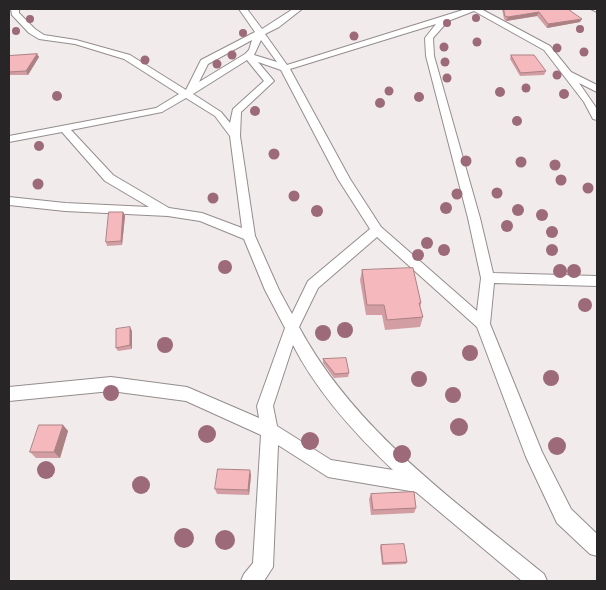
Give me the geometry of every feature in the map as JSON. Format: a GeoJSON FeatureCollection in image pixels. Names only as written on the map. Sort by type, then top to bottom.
{"type":"FeatureCollection","features":[{"type":"Feature","properties":{"kind":"street"},"geometry":{"type":"LineString","coordinates":[[15,9],[16,13],[32,31],[42,37],[76,42],[127,57],[218,114],[235,136]]}},
{"type":"Feature","properties":{"kind":"street"},"geometry":{"type":"LineString","coordinates":[[243,9],[285,68],[344,178],[377,230],[483,324],[535,457],[564,516],[597,547]]}},
{"type":"Feature","properties":{"kind":"street"},"geometry":{"type":"LineString","coordinates":[[188,94],[204,62],[276,26],[298,9]]}},
{"type":"Feature","properties":{"kind":"street"},"geometry":{"type":"LineString","coordinates":[[248,56],[285,68],[475,9],[546,48],[588,101],[597,118]]}},
{"type":"Feature","properties":{"kind":"street"},"geometry":{"type":"LineString","coordinates":[[445,19],[429,38],[430,56],[474,218],[488,278],[483,324]]}},
{"type":"Feature","properties":{"kind":"street"},"geometry":{"type":"LineString","coordinates":[[9,139],[159,110],[248,56],[253,52],[259,33]]}},
{"type":"Feature","properties":{"kind":"street"},"geometry":{"type":"LineString","coordinates":[[248,56],[270,81],[236,111],[235,136],[249,236],[272,290],[311,364],[372,439],[420,484],[537,581]]}},
{"type":"Feature","properties":{"kind":"street"},"geometry":{"type":"LineString","coordinates":[[568,74],[597,89]]}},
{"type":"Feature","properties":{"kind":"street"},"geometry":{"type":"LineString","coordinates":[[65,129],[109,178],[168,212]]}},
{"type":"Feature","properties":{"kind":"street"},"geometry":{"type":"LineString","coordinates":[[9,201],[65,207],[168,212],[202,217],[249,236]]}},
{"type":"Feature","properties":{"kind":"street"},"geometry":{"type":"LineString","coordinates":[[251,581],[263,567],[270,431],[265,406],[292,327],[313,285],[377,230]]}},
{"type":"Feature","properties":{"kind":"street"},"geometry":{"type":"LineString","coordinates":[[488,278],[597,281]]}},
{"type":"Feature","properties":{"kind":"street"},"geometry":{"type":"LineString","coordinates":[[9,394],[111,384],[187,394],[270,431],[328,468],[420,484]]}},
{"type":"Feature","properties":{"kind":"building"},"geometry":{"type":"Polygon","coordinates":[[[504,9],[568,9],[582,19],[548,24],[539,12],[508,17],[505,16],[504,9]]]}},
{"type":"Feature","properties":{"kind":"building"},"geometry":{"type":"Polygon","coordinates":[[[37,54],[26,71],[9,72],[9,56],[37,54]]]}},
{"type":"Feature","properties":{"kind":"building"},"geometry":{"type":"Polygon","coordinates":[[[511,55],[534,55],[546,71],[521,73],[511,55]]]}},
{"type":"Feature","properties":{"kind":"building"},"geometry":{"type":"Polygon","coordinates":[[[109,212],[123,212],[121,241],[106,242],[109,212]]]}},
{"type":"Feature","properties":{"kind":"building"},"geometry":{"type":"Polygon","coordinates":[[[413,268],[423,317],[387,320],[384,305],[367,305],[362,270],[413,268]]]}},
{"type":"Feature","properties":{"kind":"building"},"geometry":{"type":"Polygon","coordinates":[[[130,327],[130,345],[116,348],[116,329],[130,327]]]}},
{"type":"Feature","properties":{"kind":"building"},"geometry":{"type":"Polygon","coordinates":[[[346,358],[349,373],[335,374],[323,359],[346,358]]]}},
{"type":"Feature","properties":{"kind":"building"},"geometry":{"type":"Polygon","coordinates":[[[39,425],[63,425],[54,452],[30,452],[39,425]]]}},
{"type":"Feature","properties":{"kind":"building"},"geometry":{"type":"Polygon","coordinates":[[[218,469],[250,470],[248,490],[215,489],[218,469]]]}},
{"type":"Feature","properties":{"kind":"building"},"geometry":{"type":"Polygon","coordinates":[[[414,492],[416,508],[373,510],[371,494],[414,492]]]}},
{"type":"Feature","properties":{"kind":"building"},"geometry":{"type":"Polygon","coordinates":[[[404,544],[407,562],[383,563],[381,545],[404,544]]]}}]}
